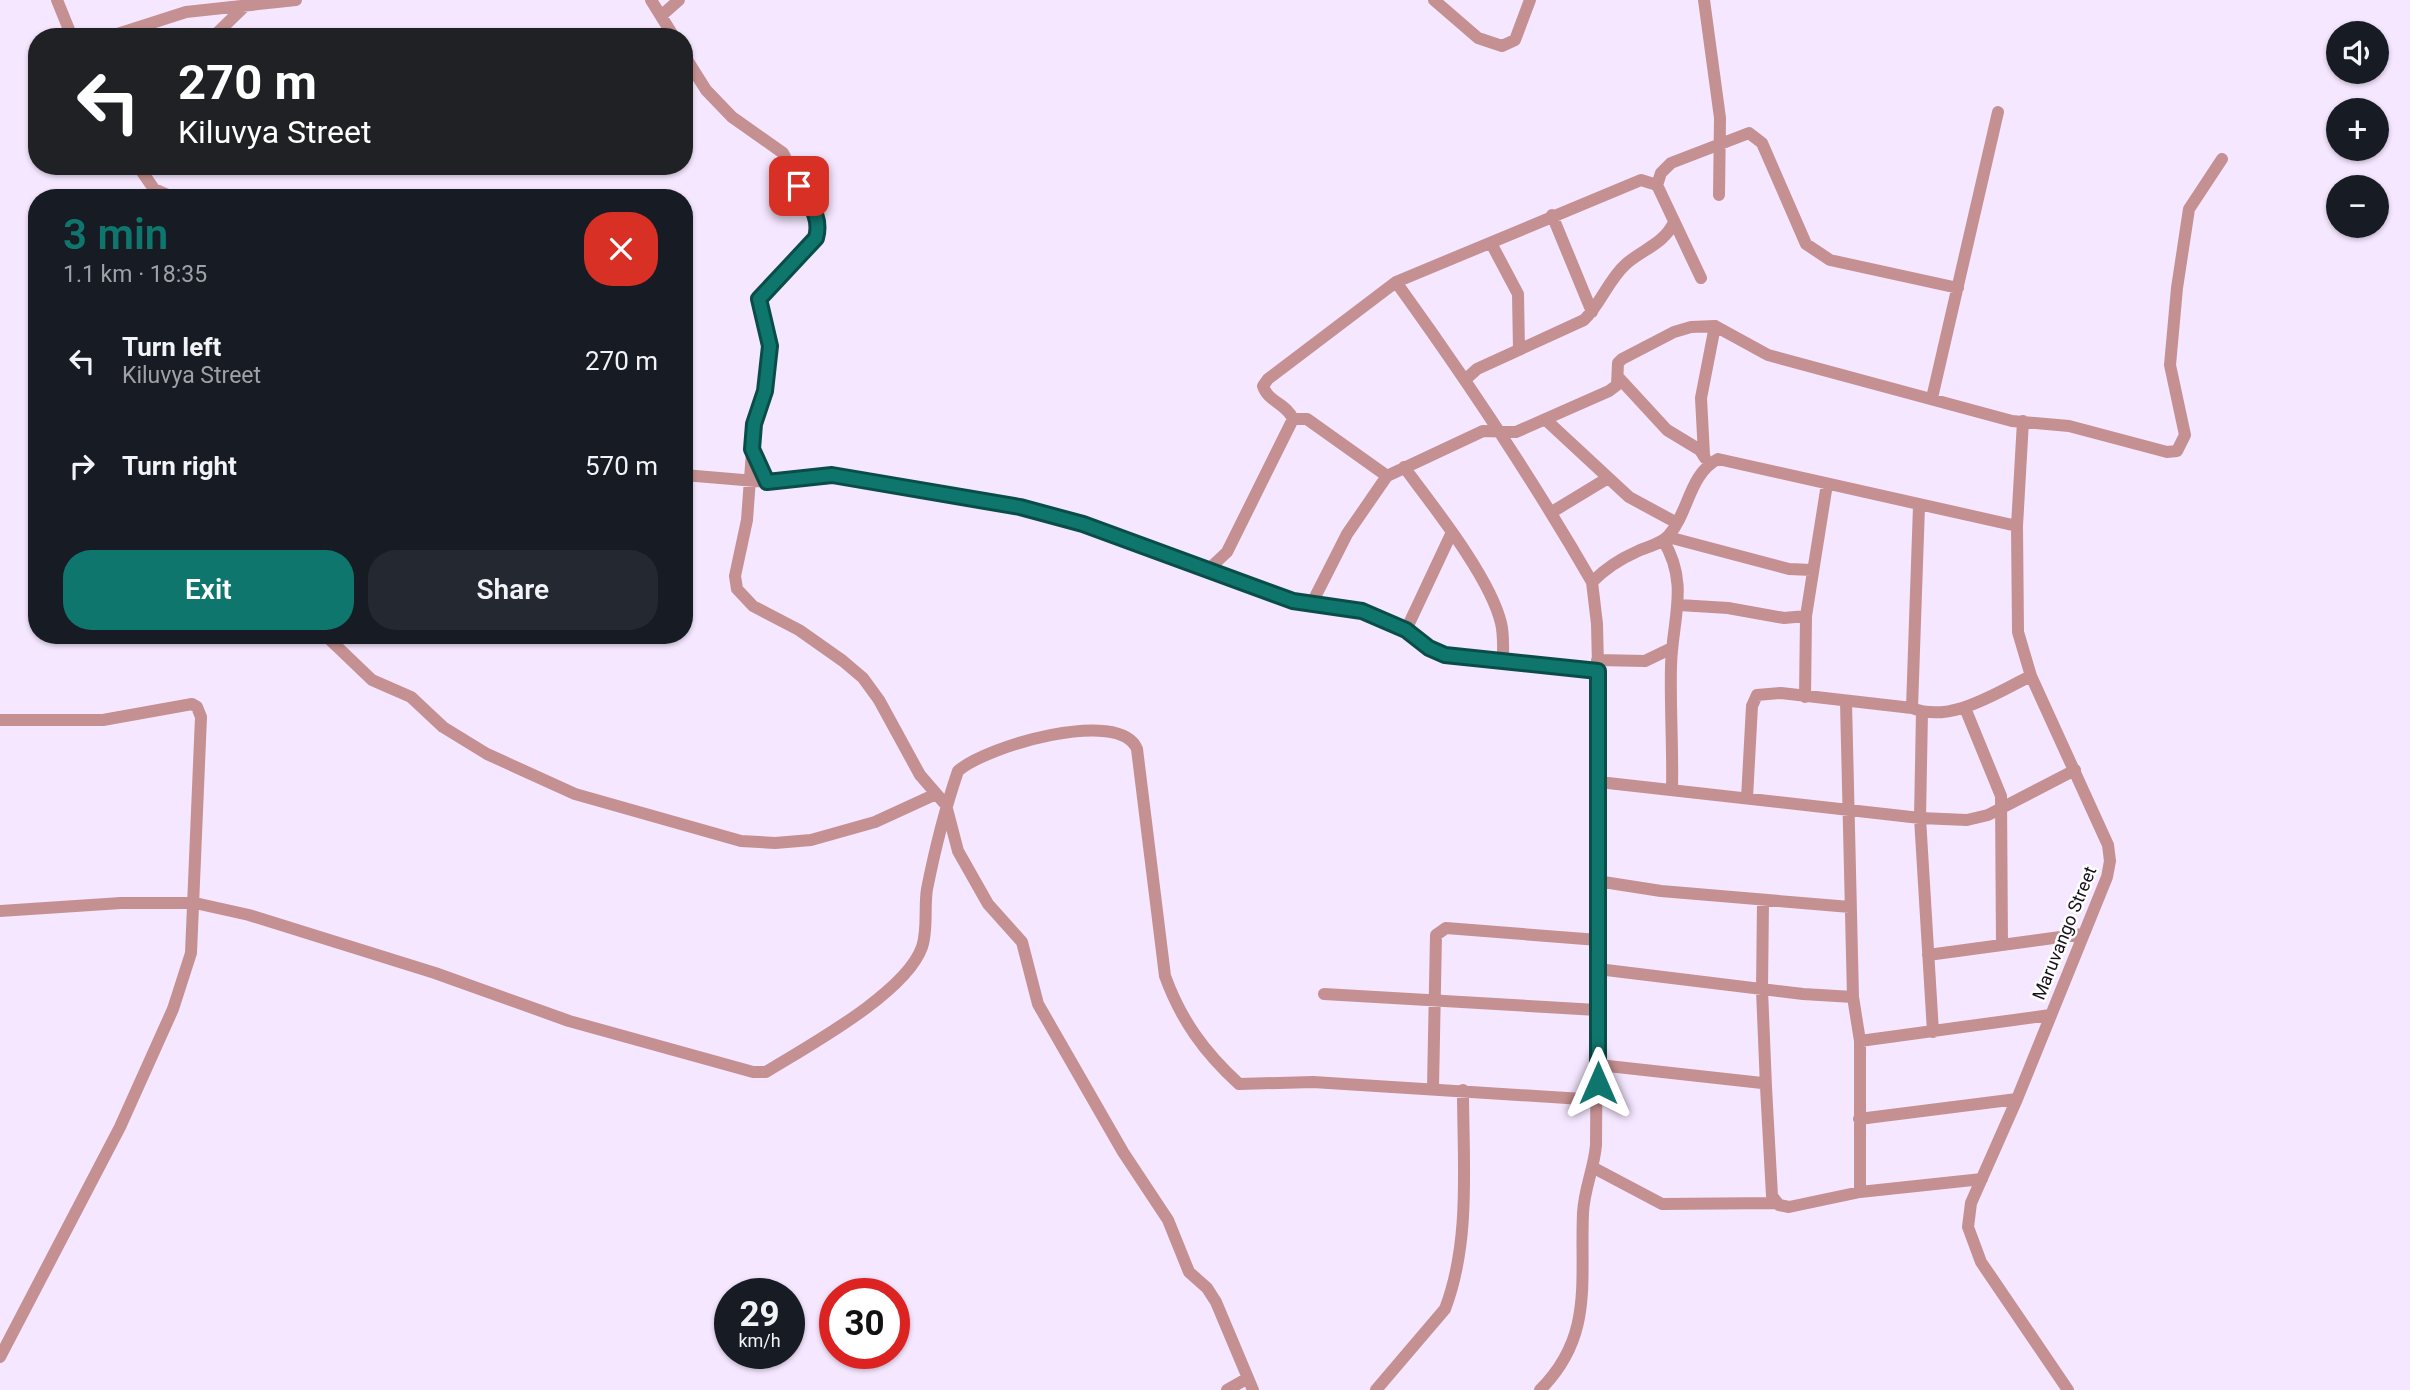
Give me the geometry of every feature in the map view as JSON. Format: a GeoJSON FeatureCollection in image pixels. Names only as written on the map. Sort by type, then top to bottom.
{"type":"FeatureCollection","features":[{"type":"Feature","properties":{"kind":"street"},"geometry":{"type":"LineString","coordinates":[[58,0],[69,28]]}},
{"type":"Feature","properties":{"kind":"street"},"geometry":{"type":"LineString","coordinates":[[131,28],[186,6],[296,0]]}},
{"type":"Feature","properties":{"kind":"street"},"geometry":{"type":"LineString","coordinates":[[651,0],[669,28]]}},
{"type":"Feature","properties":{"kind":"street"},"geometry":{"type":"LineString","coordinates":[[662,15],[679,0]]}},
{"type":"Feature","properties":{"kind":"street"},"geometry":{"type":"LineString","coordinates":[[1434,0],[1478,38],[1502,46],[1515,40],[1530,0]]}},
{"type":"Feature","properties":{"kind":"street"},"geometry":{"type":"LineString","coordinates":[[1704,0],[1718,100],[1719,195]]}},
{"type":"Feature","properties":{"kind":"street"},"geometry":{"type":"LineString","coordinates":[[222,28],[248,3]]}},
{"type":"Feature","properties":{"kind":"street"},"geometry":{"type":"LineString","coordinates":[[693,69],[706,90],[732,117],[783,153],[816,214],[819,227],[809,248],[759,299],[770,346],[765,391],[754,424],[751,481],[735,576],[737,589],[753,606],[799,630],[863,678],[879,700],[920,775],[946,805],[958,851],[977,886],[988,904],[1022,942],[1038,1004],[1123,1152],[1168,1220],[1189,1272],[1207,1288],[1216,1302],[1251,1384],[1227,1390]]}},
{"type":"Feature","properties":{"kind":"street"},"geometry":{"type":"LineString","coordinates":[[1933,398],[1998,112]]}},
{"type":"Feature","properties":{"kind":"street"},"geometry":{"type":"LineString","coordinates":[[1701,278],[1657,185],[1661,173],[1671,163],[1749,133],[1755,135],[1767,154],[1806,244],[1816,253],[1830,260],[1958,288]]}},
{"type":"Feature","properties":{"kind":"street"},"geometry":{"type":"LineString","coordinates":[[1312,603],[1347,534],[1387,476],[1483,430],[1516,432],[1609,391],[1617,385],[1618,363],[1634,352],[1683,329],[1715,326],[1768,355],[2012,421],[2069,426],[2167,452],[2177,451],[2183,444],[2185,435],[2170,365],[2177,288],[2189,209],[2222,159]]}},
{"type":"Feature","properties":{"kind":"street"},"geometry":{"type":"LineString","coordinates":[[1293,419],[1286,407],[1265,392],[1263,386],[1268,379],[1396,282],[1634,181],[1657,185]]}},
{"type":"Feature","properties":{"kind":"street"},"geometry":{"type":"LineString","coordinates":[[1552,215],[1592,312]]}},
{"type":"Feature","properties":{"kind":"street"},"geometry":{"type":"LineString","coordinates":[[1466,380],[1477,369],[1568,329],[1592,312],[1613,277],[1626,264],[1659,243],[1674,222]]}},
{"type":"Feature","properties":{"kind":"street"},"geometry":{"type":"LineString","coordinates":[[1491,243],[1518,293],[1519,350]]}},
{"type":"Feature","properties":{"kind":"street"},"geometry":{"type":"LineString","coordinates":[[1396,282],[1500,430],[1592,582],[1597,624],[1599,782],[1598,1100],[1592,1167],[1585,1185],[1585,1275],[1572,1348],[1558,1372],[1540,1390]]}},
{"type":"Feature","properties":{"kind":"street"},"geometry":{"type":"LineString","coordinates":[[1592,582],[1602,572],[1633,553],[1665,539],[1677,523],[1706,459],[1701,398],[1715,326]]}},
{"type":"Feature","properties":{"kind":"street"},"geometry":{"type":"LineString","coordinates":[[1619,378],[1667,430],[1706,459],[1725,460],[2017,526]]}},
{"type":"Feature","properties":{"kind":"street"},"geometry":{"type":"LineString","coordinates":[[1293,419],[1307,419],[1387,476]]}},
{"type":"Feature","properties":{"kind":"street"},"geometry":{"type":"LineString","coordinates":[[1209,568],[1227,552],[1293,419]]}},
{"type":"Feature","properties":{"kind":"street"},"geometry":{"type":"LineString","coordinates":[[1546,419],[1629,497],[1677,523]]}},
{"type":"Feature","properties":{"kind":"street","name":"Maruvango Street"},"geometry":{"type":"LineString","coordinates":[[2023,421],[2017,526],[2018,632],[2031,676],[2105,837],[2110,861],[2017,1099],[1971,1203],[1968,1227],[1973,1245],[2068,1390]]}},
{"type":"Feature","properties":{"kind":"street"},"geometry":{"type":"LineString","coordinates":[[752,449],[767,482]]}},
{"type":"Feature","properties":{"kind":"street"},"geometry":{"type":"LineString","coordinates":[[1404,467],[1452,532],[1496,609],[1502,625],[1503,660]]}},
{"type":"Feature","properties":{"kind":"street"},"geometry":{"type":"LineString","coordinates":[[693,476],[767,482],[832,475],[959,494],[1083,524],[1293,601],[1362,611],[1406,630],[1429,648],[1445,655],[1597,666],[1645,661],[1672,648]]}},
{"type":"Feature","properties":{"kind":"street"},"geometry":{"type":"LineString","coordinates":[[1552,512],[1608,478]]}},
{"type":"Feature","properties":{"kind":"street"},"geometry":{"type":"LineString","coordinates":[[1805,696],[1806,616],[1827,484]]}},
{"type":"Feature","properties":{"kind":"street"},"geometry":{"type":"LineString","coordinates":[[1919,506],[1917,710],[1920,818],[1933,1032]]}},
{"type":"Feature","properties":{"kind":"street"},"geometry":{"type":"LineString","coordinates":[[1406,630],[1452,532]]}},
{"type":"Feature","properties":{"kind":"street"},"geometry":{"type":"LineString","coordinates":[[1665,539],[1789,569],[1812,570]]}},
{"type":"Feature","properties":{"kind":"street"},"geometry":{"type":"LineString","coordinates":[[1665,539],[1673,560],[1679,605],[1672,648],[1672,790]]}},
{"type":"Feature","properties":{"kind":"street"},"geometry":{"type":"LineString","coordinates":[[1679,605],[1728,608],[1784,618],[1806,616]]}},
{"type":"Feature","properties":{"kind":"street"},"geometry":{"type":"LineString","coordinates":[[334,644],[372,680],[411,697],[443,727],[487,754],[575,794],[741,841],[775,843],[811,840],[875,822],[936,794]]}},
{"type":"Feature","properties":{"kind":"street"},"geometry":{"type":"LineString","coordinates":[[1747,798],[1753,698],[1757,695],[1781,693],[1917,710],[1965,708],[2031,676]]}},
{"type":"Feature","properties":{"kind":"street"},"geometry":{"type":"LineString","coordinates":[[1846,702],[1853,997],[1860,1041],[1860,1192]]}},
{"type":"Feature","properties":{"kind":"street"},"geometry":{"type":"LineString","coordinates":[[0,720],[103,720],[192,704],[197,707],[201,717],[191,953],[173,1009],[120,1127],[0,1357]]}},
{"type":"Feature","properties":{"kind":"street"},"geometry":{"type":"LineString","coordinates":[[1965,708],[2001,796],[1999,811],[2002,945]]}},
{"type":"Feature","properties":{"kind":"street"},"geometry":{"type":"LineString","coordinates":[[0,911],[121,902],[195,903],[249,915],[435,973],[569,1021],[753,1072],[766,1072],[883,995],[909,971],[922,946],[927,892],[946,805],[958,771],[1003,746],[1046,734],[1126,734],[1137,749],[1165,976],[1175,1004],[1211,1059],[1239,1084],[1246,1086],[1313,1082],[1598,1100]]}},
{"type":"Feature","properties":{"kind":"street"},"geometry":{"type":"LineString","coordinates":[[1599,782],[1920,818],[1967,820],[1999,811],[2075,770]]}},
{"type":"Feature","properties":{"kind":"street"},"geometry":{"type":"LineString","coordinates":[[1597,881],[1661,891],[1850,907]]}},
{"type":"Feature","properties":{"kind":"street"},"geometry":{"type":"LineString","coordinates":[[1763,901],[1762,990],[1766,1087],[1772,1196],[1776,1203]]}},
{"type":"Feature","properties":{"kind":"street"},"geometry":{"type":"LineString","coordinates":[[1433,1088],[1436,934],[1446,928],[1598,940]]}},
{"type":"Feature","properties":{"kind":"street"},"geometry":{"type":"LineString","coordinates":[[1928,955],[2083,934]]}},
{"type":"Feature","properties":{"kind":"street"},"geometry":{"type":"LineString","coordinates":[[1598,969],[1762,990],[1853,997]]}},
{"type":"Feature","properties":{"kind":"street"},"geometry":{"type":"LineString","coordinates":[[1324,994],[1597,1010]]}},
{"type":"Feature","properties":{"kind":"street"},"geometry":{"type":"LineString","coordinates":[[1860,1041],[2050,1015]]}},
{"type":"Feature","properties":{"kind":"street"},"geometry":{"type":"LineString","coordinates":[[1599,1065],[1756,1081],[1766,1087]]}},
{"type":"Feature","properties":{"kind":"street"},"geometry":{"type":"LineString","coordinates":[[1376,1390],[1446,1309],[1460,1264],[1463,1090]]}},
{"type":"Feature","properties":{"kind":"street"},"geometry":{"type":"LineString","coordinates":[[1859,1119],[2017,1099]]}},
{"type":"Feature","properties":{"kind":"street"},"geometry":{"type":"LineString","coordinates":[[1592,1167],[1662,1204],[1776,1203],[1789,1207],[1860,1192],[1982,1179]]}},
{"type":"Feature","properties":{"kind":"route"},"geometry":{"type":"LineString","coordinates":[[799,186],[816,214],[819,227],[816,238],[767,289],[759,299],[758,307],[770,346],[765,391],[754,424],[752,449],[767,482],[832,475],[863,478],[1020,507],[1083,524],[1293,601],[1362,611],[1406,630],[1429,648],[1445,655],[1598,671],[1598,1083]]}}]}
